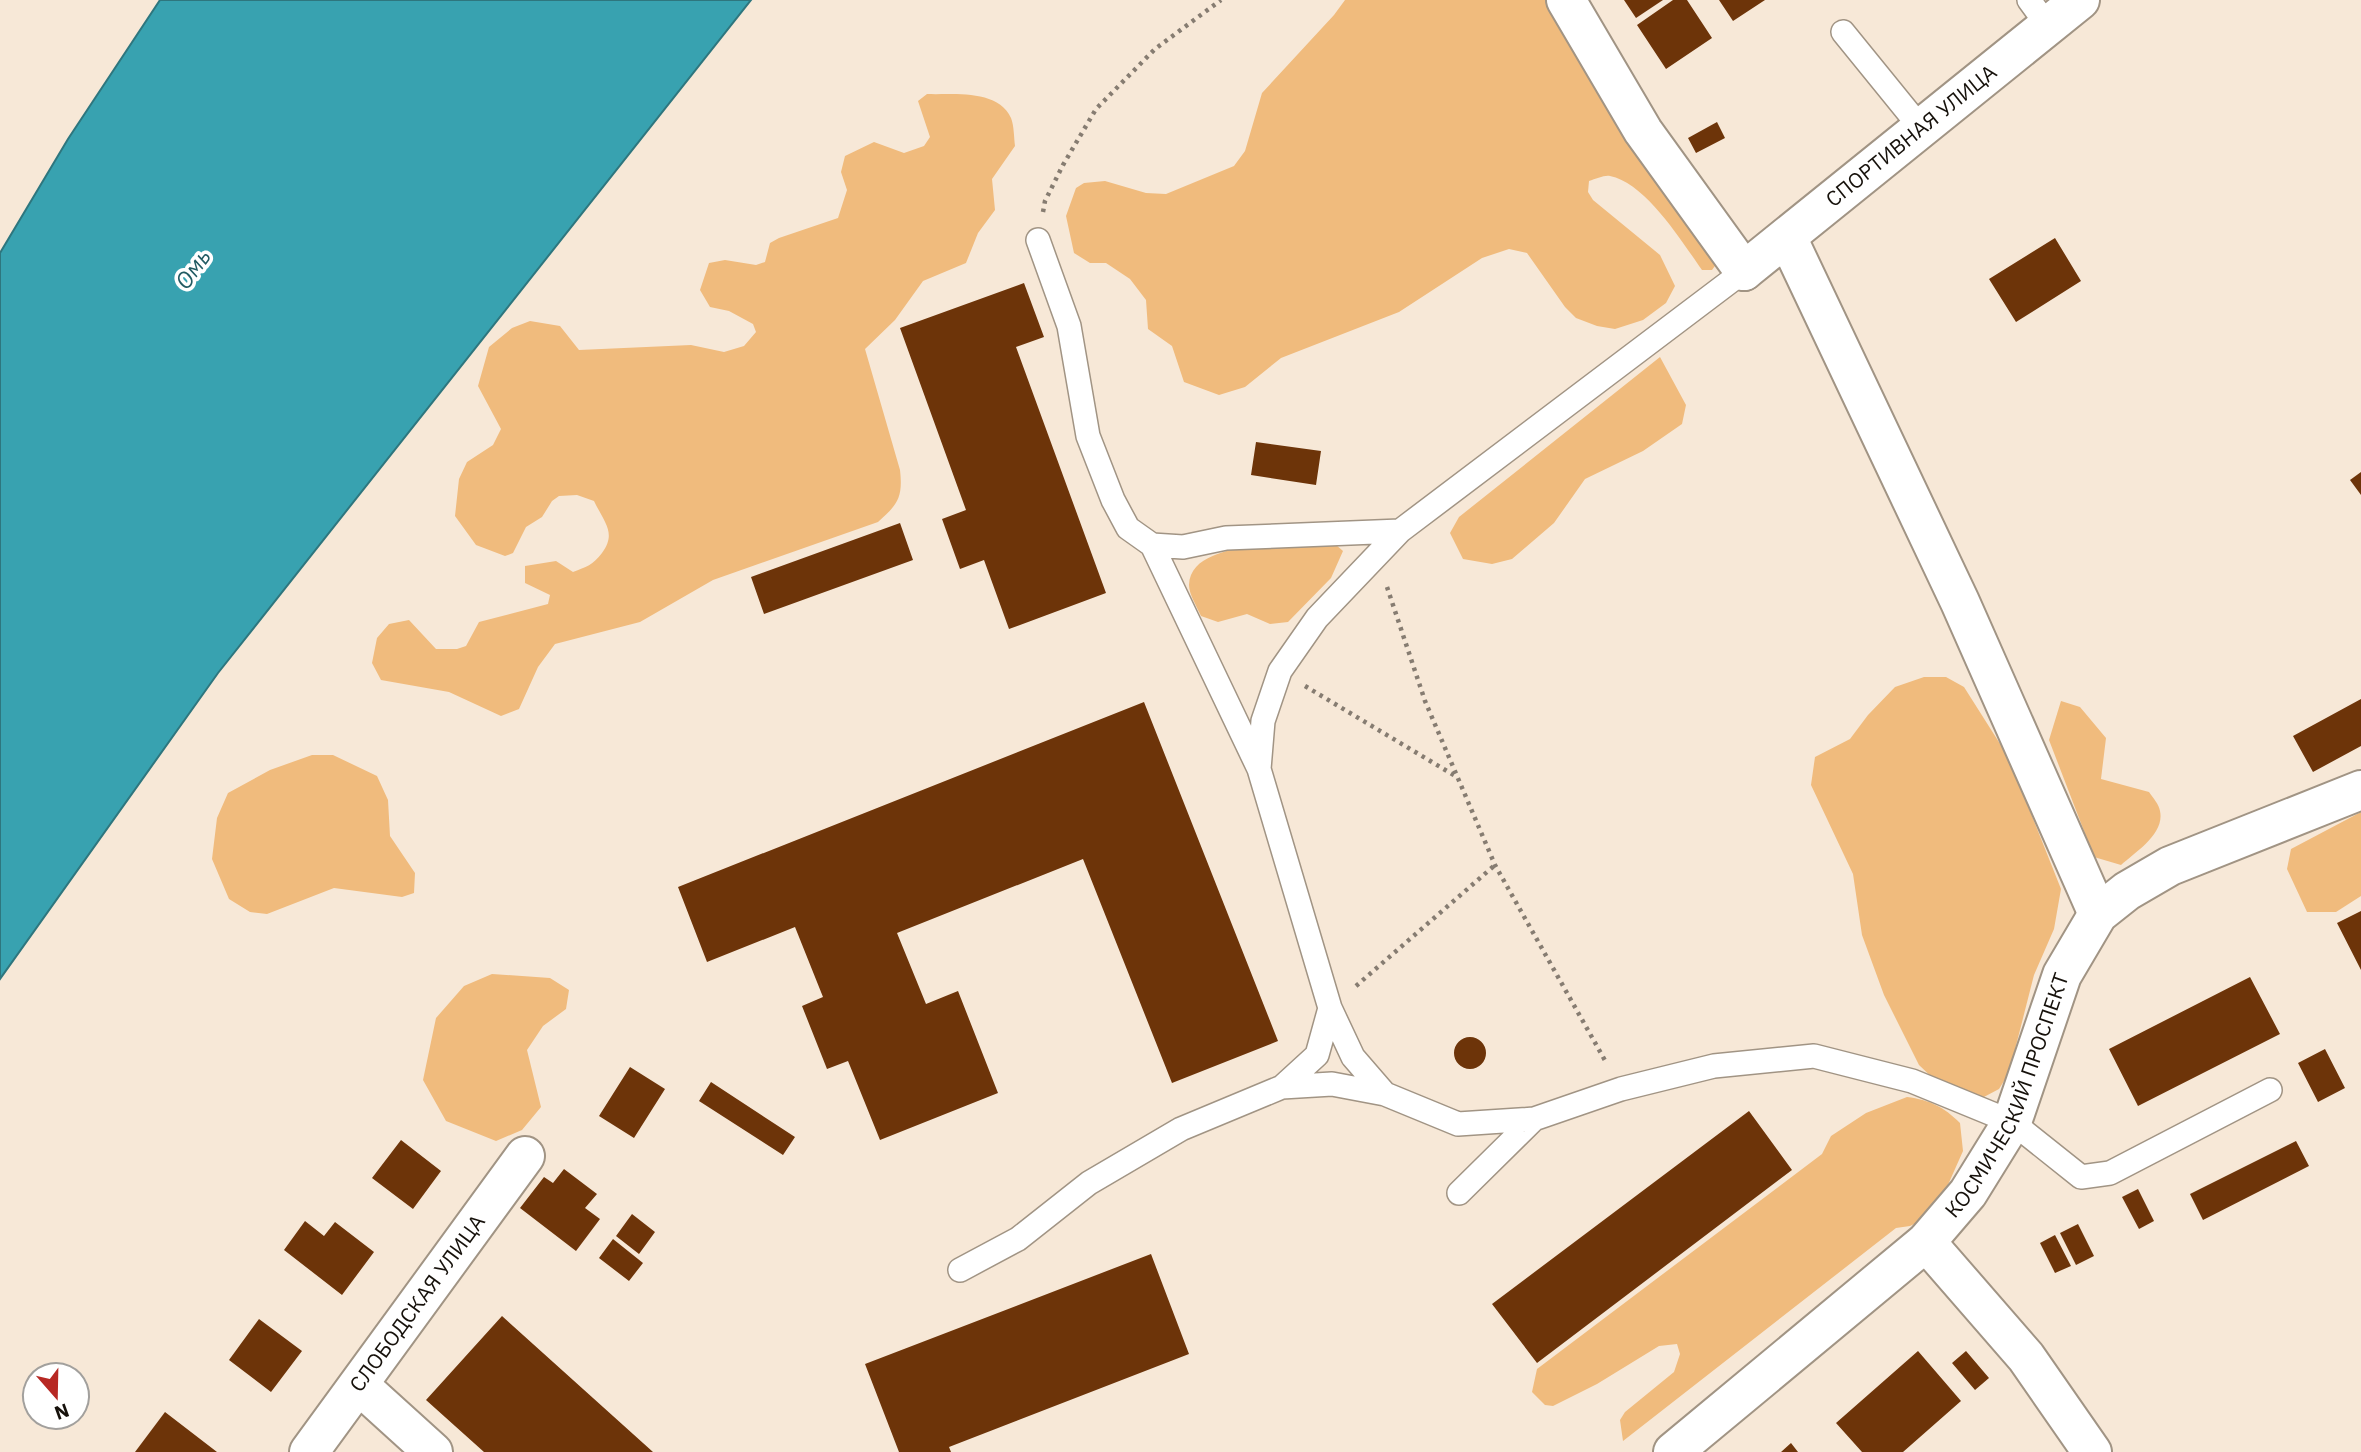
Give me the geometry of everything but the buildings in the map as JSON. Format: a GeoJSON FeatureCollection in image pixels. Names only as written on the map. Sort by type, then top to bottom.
{"type":"FeatureCollection","features":[{"type":"Feature","properties":{"kind":"street"},"geometry":{"type":"LineString","coordinates":[[1566,0],[1643,131],[1744,271]]}},
{"type":"Feature","properties":{"kind":"street","name":"СПОРТИВНАЯ УЛИЦА"},"geometry":{"type":"LineString","coordinates":[[1744,271],[1921,128],[2038,13],[2080,0]]}},
{"type":"Feature","properties":{"kind":"street"},"geometry":{"type":"LineString","coordinates":[[1787,237],[1960,602],[2098,914]]}},
{"type":"Feature","properties":{"kind":"street","name":"КОСМИЧЕСКИЙ ПРОСПЕКТ"},"geometry":{"type":"LineString","coordinates":[[1673,1452],[1926,1242],[1968,1193],[2012,1122],[2062,975],[2098,914],[2127,891],[2170,866],[2361,790]]}},
{"type":"Feature","properties":{"kind":"street","name":"СЛОБОДСКАЯ УЛИЦА"},"geometry":{"type":"LineString","coordinates":[[309,1452],[525,1156]]}},
{"type":"Feature","properties":{"kind":"street"},"geometry":{"type":"LineString","coordinates":[[1926,1242],[2026,1357],[2092,1452]]}},
{"type":"Feature","properties":{"kind":"street"},"geometry":{"type":"LineString","coordinates":[[359,1385],[433,1452]]}},
{"type":"Feature","properties":{"kind":"lane"},"geometry":{"type":"LineString","coordinates":[[1843,32],[1921,128]]}},
{"type":"Feature","properties":{"kind":"lane"},"geometry":{"type":"LineString","coordinates":[[1038,240],[1069,326],[1088,436],[1113,500],[1128,528],[1152,545],[1259,769],[1330,1008],[1353,1057],[1385,1094]]}},
{"type":"Feature","properties":{"kind":"lane"},"geometry":{"type":"LineString","coordinates":[[1259,769],[1263,720],[1280,671],[1317,618],[1399,531],[1744,271]]}},
{"type":"Feature","properties":{"kind":"lane"},"geometry":{"type":"LineString","coordinates":[[1152,545],[1183,547],[1226,538],[1399,531]]}},
{"type":"Feature","properties":{"kind":"lane"},"geometry":{"type":"LineString","coordinates":[[1282,1087],[1317,1055],[1330,1008]]}},
{"type":"Feature","properties":{"kind":"lane"},"geometry":{"type":"LineString","coordinates":[[960,1270],[1018,1239],[1089,1184],[1181,1129],[1282,1087],[1332,1084],[1385,1094],[1458,1124],[1534,1119],[1621,1089],[1714,1066],[1814,1056],[1912,1081],[2012,1122],[2081,1177],[2110,1173],[2270,1090]]}},
{"type":"Feature","properties":{"kind":"lane"},"geometry":{"type":"LineString","coordinates":[[1459,1193],[1534,1119]]}},
{"type":"Feature","properties":{"kind":"path"},"geometry":{"type":"LineString","coordinates":[[1038,240],[1045,201],[1062,165],[1096,109],[1155,49],[1221,0]]}},
{"type":"Feature","properties":{"kind":"path"},"geometry":{"type":"LineString","coordinates":[[1377,554],[1425,701],[1494,865],[1621,1089]]}},
{"type":"Feature","properties":{"kind":"path"},"geometry":{"type":"LineString","coordinates":[[1280,671],[1457,777]]}},
{"type":"Feature","properties":{"kind":"path"},"geometry":{"type":"LineString","coordinates":[[1330,1008],[1494,865]]}},
{"type":"Feature","properties":{"kind":"shaded area"},"geometry":{"type":"Polygon","coordinates":[[[1345,0],[1553,0],[1717,263],[1712,270],[1702,270],[1650,201],[1623,181],[1610,176],[1603,177],[1589,181],[1588,192],[1593,200],[1660,255],[1675,286],[1666,303],[1643,320],[1615,329],[1576,318],[1565,307],[1527,253],[1509,249],[1482,258],[1399,312],[1281,358],[1245,387],[1219,395],[1184,382],[1172,346],[1148,329],[1146,300],[1130,279],[1106,263],[1090,263],[1074,253],[1066,216],[1076,188],[1084,183],[1105,181],[1146,193],[1166,194],[1234,166],[1245,151],[1262,93],[1345,0]]]}},
{"type":"Feature","properties":{"kind":"shaded area"},"geometry":{"type":"Polygon","coordinates":[[[927,94],[962,94],[996,102],[1011,118],[1015,146],[992,179],[995,210],[978,233],[966,263],[923,281],[895,320],[865,349],[900,470],[900,494],[890,510],[878,522],[713,580],[640,622],[555,644],[538,667],[519,709],[501,716],[449,692],[381,680],[372,663],[377,638],[389,624],[409,620],[436,649],[466,646],[479,622],[548,604],[550,595],[525,583],[525,566],[556,561],[573,572],[596,560],[606,546],[609,533],[594,501],[577,495],[559,496],[552,501],[542,517],[526,527],[513,553],[505,556],[476,545],[455,516],[459,479],[467,462],[493,445],[501,429],[478,386],[489,347],[512,328],[530,321],[560,326],[579,350],[691,345],[724,352],[744,346],[756,332],[753,324],[729,311],[710,307],[700,290],[709,263],[725,260],[756,265],[765,262],[770,243],[838,218],[847,190],[841,172],[845,156],[874,142],[904,153],[924,146],[930,137],[918,101],[927,94]]]}},
{"type":"Feature","properties":{"kind":"shaded area"},"geometry":{"type":"Polygon","coordinates":[[[1660,357],[1686,405],[1682,424],[1643,451],[1585,479],[1554,523],[1512,559],[1492,564],[1463,559],[1450,533],[1459,517],[1660,357]]]}},
{"type":"Feature","properties":{"kind":"shaded area"},"geometry":{"type":"Polygon","coordinates":[[[1252,544],[1335,544],[1343,551],[1331,578],[1288,622],[1270,624],[1247,614],[1218,622],[1201,616],[1189,585],[1196,567],[1213,556],[1252,544]]]}},
{"type":"Feature","properties":{"kind":"shaded area"},"geometry":{"type":"Polygon","coordinates":[[[1924,677],[1946,677],[1964,687],[2009,758],[2061,889],[2054,929],[2034,975],[2009,1073],[1999,1089],[1982,1098],[1939,1084],[1919,1065],[1884,995],[1862,935],[1853,874],[1811,785],[1815,757],[1850,739],[1895,687],[1924,677]]]}},
{"type":"Feature","properties":{"kind":"shaded area"},"geometry":{"type":"Polygon","coordinates":[[[2061,701],[2080,707],[2106,738],[2101,779],[2149,792],[2159,808],[2160,819],[2154,835],[2121,865],[2094,857],[2049,740],[2061,701]]]}},
{"type":"Feature","properties":{"kind":"shaded area"},"geometry":{"type":"Polygon","coordinates":[[[312,755],[333,755],[377,776],[388,800],[390,836],[415,873],[414,893],[402,897],[334,888],[267,914],[250,912],[229,899],[212,859],[217,818],[228,793],[270,770],[312,755]]]}},
{"type":"Feature","properties":{"kind":"shaded area"},"geometry":{"type":"Polygon","coordinates":[[[2361,812],[2361,896],[2336,912],[2307,912],[2287,869],[2291,849],[2361,812]]]}},
{"type":"Feature","properties":{"kind":"shaded area"},"geometry":{"type":"Polygon","coordinates":[[[492,974],[550,978],[569,990],[566,1009],[543,1026],[527,1050],[541,1107],[522,1130],[496,1141],[446,1121],[423,1080],[436,1018],[464,986],[492,974]]]}},
{"type":"Feature","properties":{"kind":"shaded area"},"geometry":{"type":"Polygon","coordinates":[[[1907,1097],[1936,1105],[1960,1123],[1963,1151],[1947,1187],[1927,1218],[1910,1226],[1896,1228],[1623,1441],[1620,1420],[1625,1412],[1674,1372],[1680,1354],[1677,1344],[1659,1346],[1597,1384],[1553,1406],[1545,1405],[1532,1392],[1537,1369],[1822,1154],[1831,1136],[1866,1113],[1907,1097]]]}},
{"type":"Feature","properties":{"kind":"water","name":"Омь"},"geometry":{"type":"Polygon","coordinates":[[[160,0],[751,0],[218,673],[0,979],[0,253],[68,139],[160,0]]]}}]}
